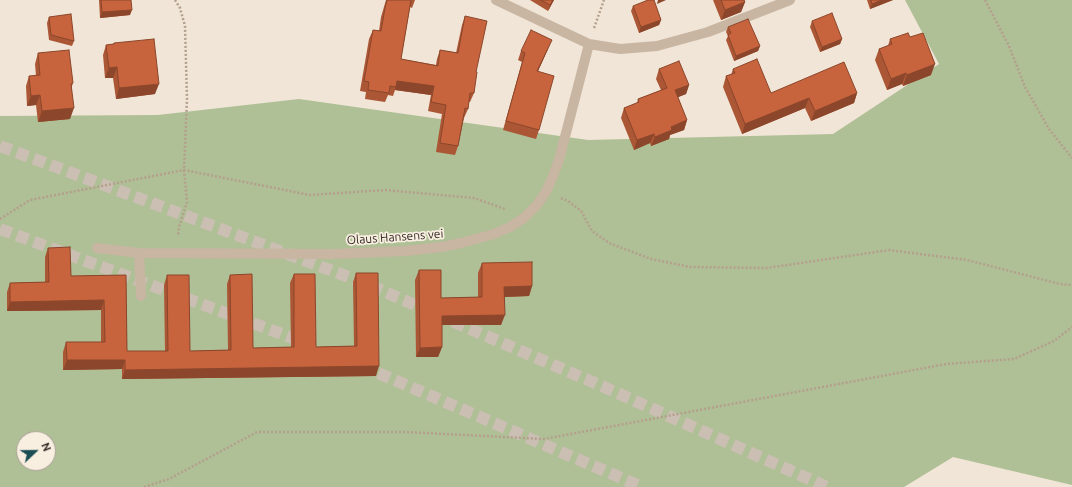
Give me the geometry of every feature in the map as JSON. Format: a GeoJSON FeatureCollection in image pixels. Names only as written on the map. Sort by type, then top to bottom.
{"type":"FeatureCollection","features":[{"type":"Feature","properties":{"kind":"street"},"geometry":{"type":"LineString","coordinates":[[496,0],[589,44],[620,49],[657,46],[708,32],[790,0]]}},
{"type":"Feature","properties":{"kind":"street","name":"Olaus Hansens vei"},"geometry":{"type":"LineString","coordinates":[[97,248],[140,253],[334,254],[406,251],[442,247],[494,234],[510,227],[524,218],[537,206],[547,190],[558,160],[589,44]]}},
{"type":"Feature","properties":{"kind":"street"},"geometry":{"type":"LineString","coordinates":[[140,253],[141,296]]}},
{"type":"Feature","properties":{"kind":"path"},"geometry":{"type":"LineString","coordinates":[[175,0],[180,8],[185,26],[187,99],[184,170],[187,202],[179,227],[177,241],[178,253]]}},
{"type":"Feature","properties":{"kind":"path"},"geometry":{"type":"LineString","coordinates":[[589,44],[604,0]]}},
{"type":"Feature","properties":{"kind":"path"},"geometry":{"type":"LineString","coordinates":[[985,0],[1009,46],[1025,87],[1049,129],[1072,158]]}},
{"type":"Feature","properties":{"kind":"path"},"geometry":{"type":"LineString","coordinates":[[0,219],[30,200],[184,170],[310,195],[385,190],[474,198],[524,218]]}},
{"type":"Feature","properties":{"kind":"path"},"geometry":{"type":"LineString","coordinates":[[547,190],[568,201],[581,211],[592,231],[609,243],[651,259],[690,267],[767,268],[889,250],[967,260],[1060,284],[1072,285]]}},
{"type":"Feature","properties":{"kind":"path"},"geometry":{"type":"LineString","coordinates":[[144,487],[169,479],[257,432],[406,432],[544,439],[946,364],[1014,359],[1054,341],[1072,327]]}},
{"type":"Feature","properties":{"kind":"green space"},"geometry":{"type":"Polygon","coordinates":[[[905,0],[1072,0],[1072,485],[953,457],[904,487],[0,487],[0,116],[158,115],[299,99],[588,140],[833,134],[939,64],[905,0]]]}},
{"type":"Feature","properties":{"kind":"building"},"geometry":{"type":"Polygon","coordinates":[[[101,0],[131,0],[132,10],[102,12],[101,0]]]}},
{"type":"Feature","properties":{"kind":"building"},"geometry":{"type":"Polygon","coordinates":[[[387,0],[411,0],[401,59],[438,66],[440,50],[458,53],[465,16],[487,21],[476,72],[474,93],[470,93],[468,109],[465,108],[458,146],[440,143],[446,105],[431,102],[434,86],[397,81],[396,87],[390,86],[389,93],[368,90],[369,82],[364,81],[373,30],[381,31],[387,0]]]}},
{"type":"Feature","properties":{"kind":"building"},"geometry":{"type":"Polygon","coordinates":[[[541,0],[553,0],[550,5],[541,0]]]}},
{"type":"Feature","properties":{"kind":"building"},"geometry":{"type":"Polygon","coordinates":[[[648,0],[654,0],[661,20],[641,27],[633,6],[648,0]]]}},
{"type":"Feature","properties":{"kind":"building"},"geometry":{"type":"Polygon","coordinates":[[[721,0],[744,0],[745,2],[725,10],[721,0]]]}},
{"type":"Feature","properties":{"kind":"building"},"geometry":{"type":"Polygon","coordinates":[[[871,0],[882,0],[872,4],[871,0]]]}},
{"type":"Feature","properties":{"kind":"building"},"geometry":{"type":"Polygon","coordinates":[[[832,13],[842,39],[822,47],[812,21],[832,13]]]}},
{"type":"Feature","properties":{"kind":"building"},"geometry":{"type":"Polygon","coordinates":[[[71,14],[74,41],[51,35],[49,17],[71,14]]]}},
{"type":"Feature","properties":{"kind":"building"},"geometry":{"type":"Polygon","coordinates":[[[748,19],[760,46],[736,56],[728,35],[731,33],[728,27],[748,19]]]}},
{"type":"Feature","properties":{"kind":"building"},"geometry":{"type":"Polygon","coordinates":[[[531,30],[552,40],[537,71],[554,76],[539,130],[506,121],[525,53],[521,51],[531,30]]]}},
{"type":"Feature","properties":{"kind":"building"},"geometry":{"type":"Polygon","coordinates":[[[908,33],[910,37],[923,33],[935,64],[907,75],[906,73],[891,79],[879,49],[892,44],[890,39],[908,33]]]}},
{"type":"Feature","properties":{"kind":"building"},"geometry":{"type":"Polygon","coordinates":[[[154,39],[159,84],[119,88],[117,67],[109,68],[106,45],[154,39]]]}},
{"type":"Feature","properties":{"kind":"building"},"geometry":{"type":"Polygon","coordinates":[[[69,50],[74,108],[42,111],[40,95],[31,96],[29,76],[40,75],[38,53],[69,50]]]}},
{"type":"Feature","properties":{"kind":"building"},"geometry":{"type":"Polygon","coordinates":[[[757,59],[771,93],[844,62],[857,93],[815,111],[809,98],[745,124],[726,76],[735,73],[733,69],[757,59]]]}},
{"type":"Feature","properties":{"kind":"building"},"geometry":{"type":"Polygon","coordinates":[[[679,61],[689,85],[675,90],[687,120],[671,127],[672,130],[655,137],[654,134],[637,140],[624,108],[639,102],[638,99],[667,88],[659,69],[679,61]]]}},
{"type":"Feature","properties":{"kind":"building"},"geometry":{"type":"Polygon","coordinates":[[[70,247],[71,276],[126,275],[127,351],[168,351],[167,275],[189,275],[190,351],[231,350],[230,275],[252,274],[253,348],[294,347],[294,274],[315,274],[316,347],[357,346],[356,273],[378,273],[379,366],[125,370],[125,360],[67,360],[66,342],[105,342],[104,300],[10,302],[10,283],[49,282],[48,248],[70,247]]]}},
{"type":"Feature","properties":{"kind":"building"},"geometry":{"type":"Polygon","coordinates":[[[532,262],[532,286],[504,287],[505,315],[442,316],[442,347],[420,348],[419,270],[441,270],[441,298],[482,297],[482,263],[532,262]]]}},
{"type":"Feature","properties":{"kind":"tunnel"},"geometry":{"type":"LineString","coordinates":[[0,146],[362,282],[604,387],[827,487]]}},
{"type":"Feature","properties":{"kind":"tunnel"},"geometry":{"type":"LineString","coordinates":[[0,229],[306,343]]}},
{"type":"Feature","properties":{"kind":"tunnel"},"geometry":{"type":"LineString","coordinates":[[362,366],[642,487]]}}]}
